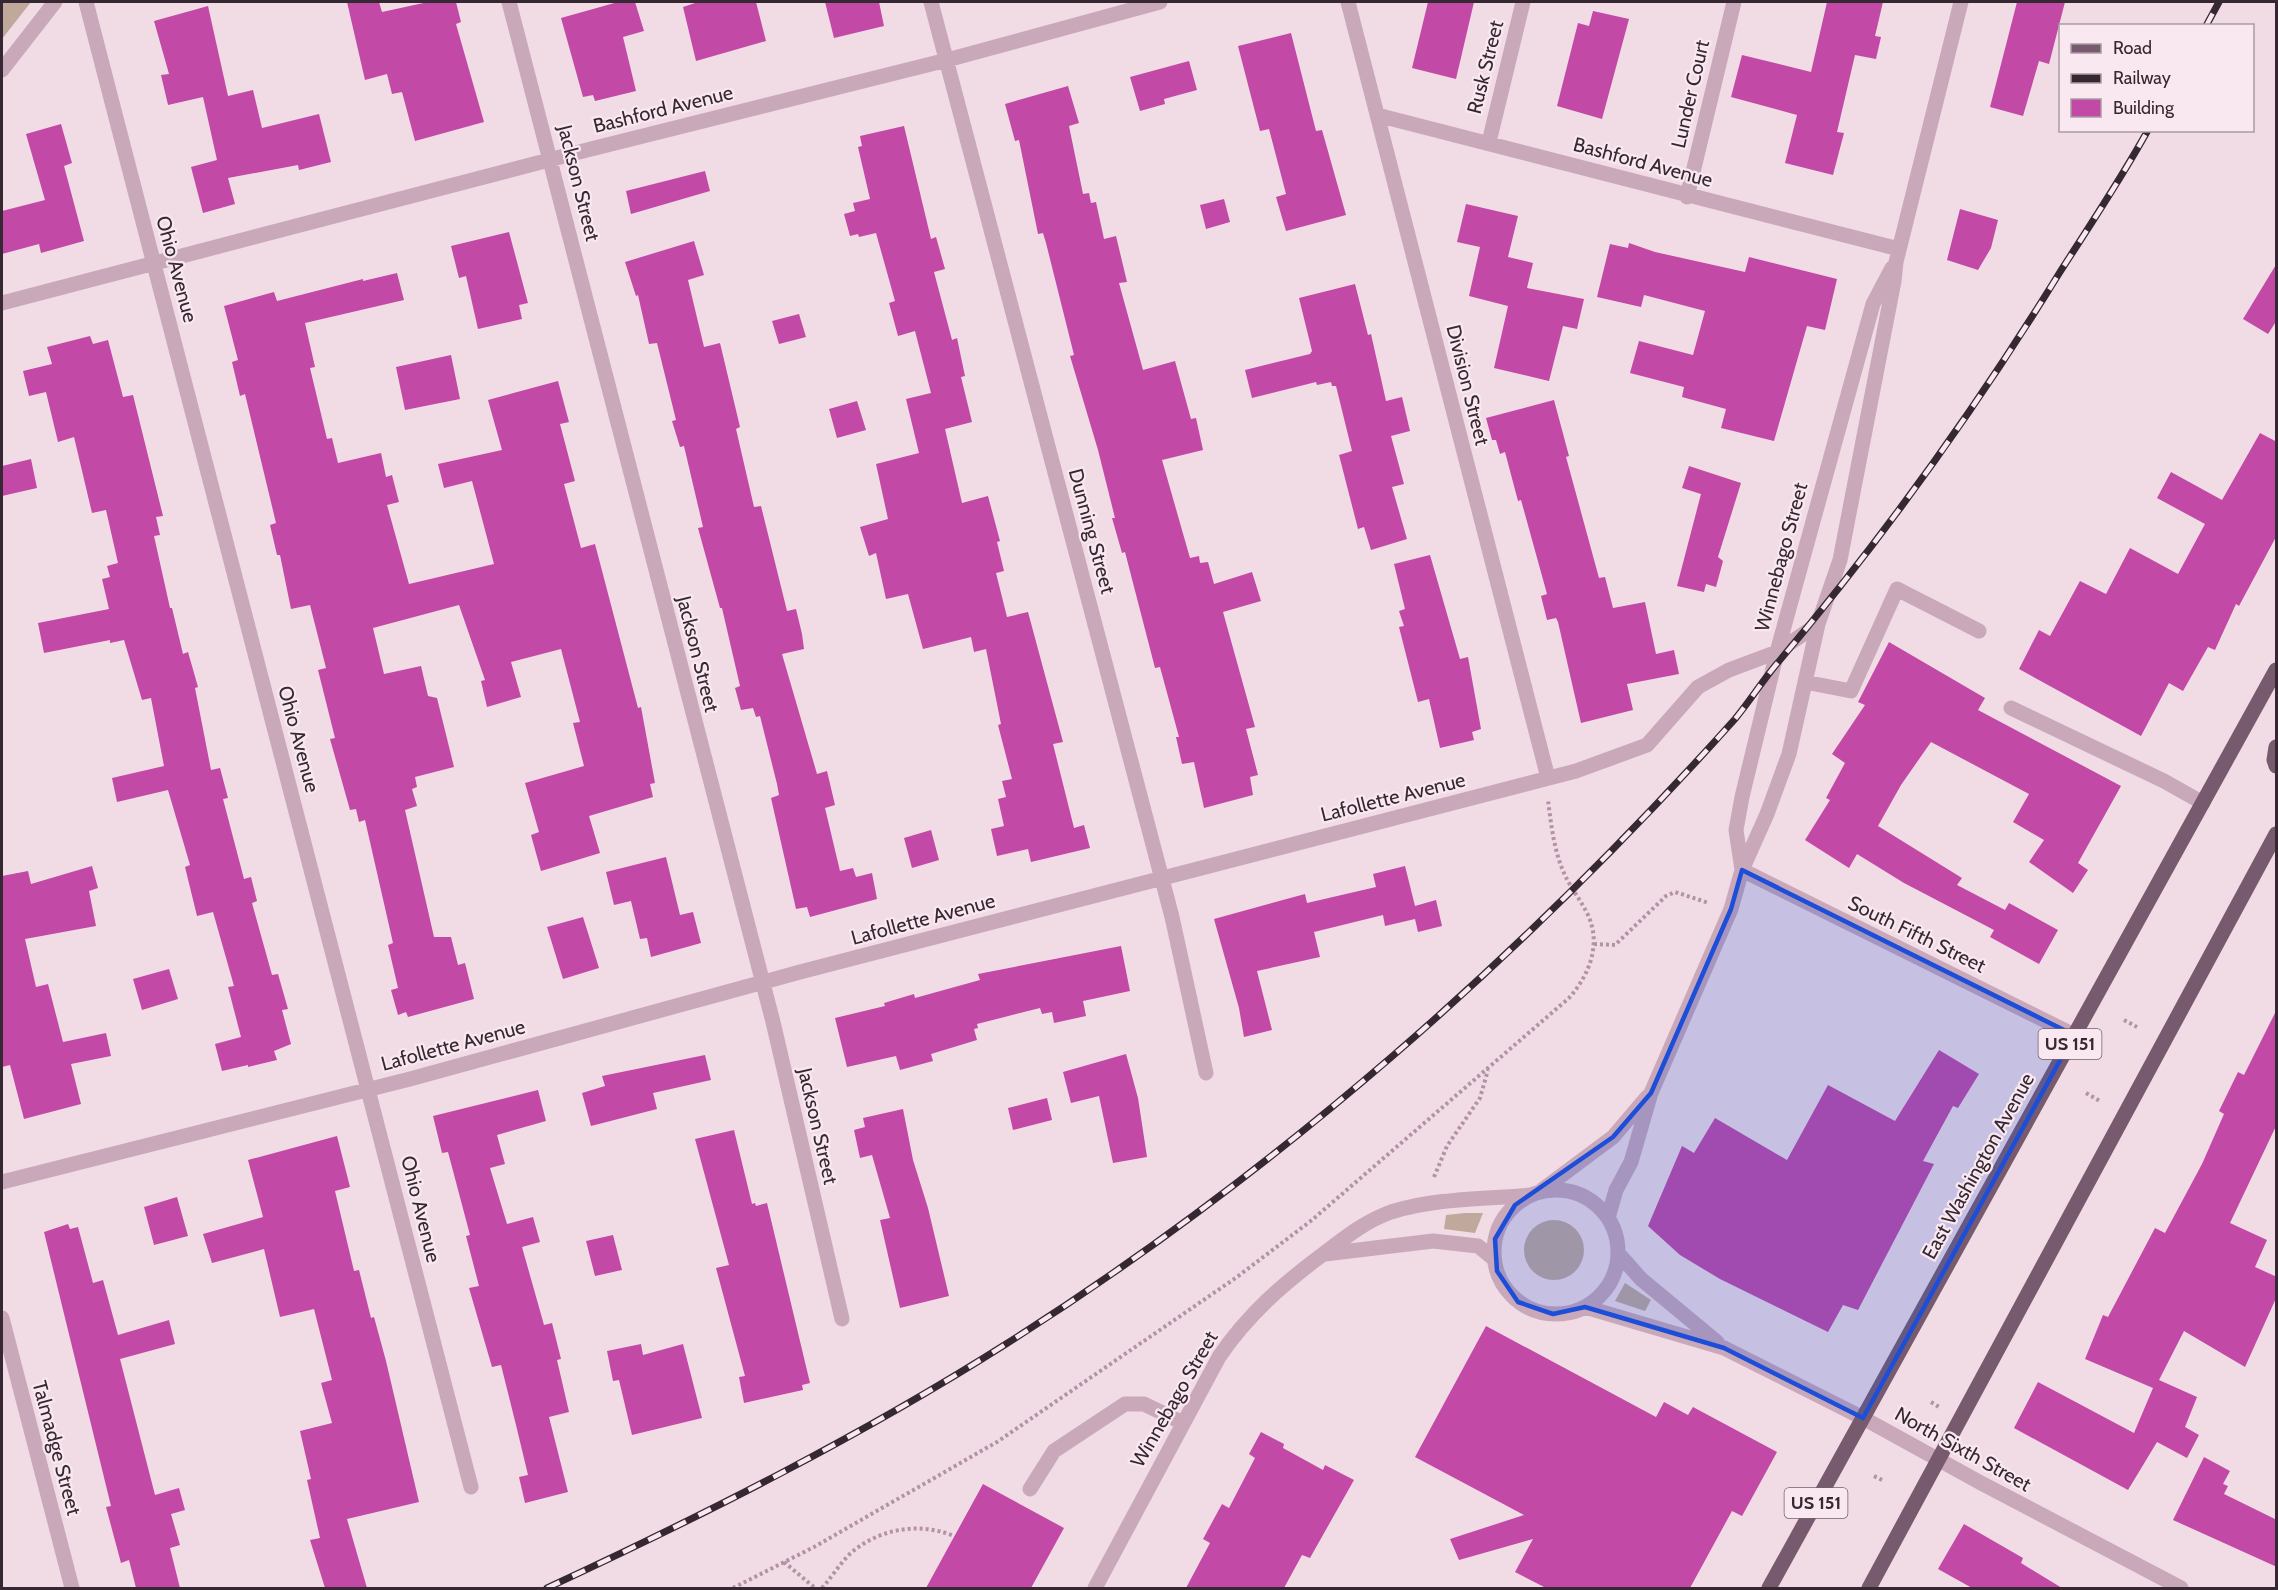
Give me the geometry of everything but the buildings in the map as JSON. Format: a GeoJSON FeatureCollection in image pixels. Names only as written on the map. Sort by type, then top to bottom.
{"type":"FeatureCollection","features":[{"type":"Feature","properties":{"kind":"main road","name":"East Washington Avenue"},"geometry":{"type":"LineString","coordinates":[[1769,1588],[2277,670]]}},
{"type":"Feature","properties":{"kind":"main road"},"geometry":{"type":"LineString","coordinates":[[2277,747],[2274,754],[2277,766]]}},
{"type":"Feature","properties":{"kind":"main road"},"geometry":{"type":"LineString","coordinates":[[1869,1588],[1941,1460],[2129,1103],[2277,834]]}},
{"type":"Feature","properties":{"kind":"street"},"geometry":{"type":"LineString","coordinates":[[2,70],[55,2]]}},
{"type":"Feature","properties":{"kind":"street","name":"Ohio Avenue"},"geometry":{"type":"LineString","coordinates":[[86,2],[471,1487]]}},
{"type":"Feature","properties":{"kind":"street","name":"Jackson Street"},"geometry":{"type":"LineString","coordinates":[[509,2],[772,1022],[842,1318]]}},
{"type":"Feature","properties":{"kind":"street","name":"Dunning Street"},"geometry":{"type":"LineString","coordinates":[[931,2],[1162,878],[1206,1073]]}},
{"type":"Feature","properties":{"kind":"street","name":"Bashford Avenue"},"geometry":{"type":"LineString","coordinates":[[2,303],[947,60],[1160,2]]}},
{"type":"Feature","properties":{"kind":"street","name":"Division Street"},"geometry":{"type":"LineString","coordinates":[[1348,2],[1548,778]]}},
{"type":"Feature","properties":{"kind":"street","name":"Rusk Street"},"geometry":{"type":"LineString","coordinates":[[1489,142],[1523,2]]}},
{"type":"Feature","properties":{"kind":"street","name":"Lunder Court"},"geometry":{"type":"LineString","coordinates":[[1688,197],[1734,2]]}},
{"type":"Feature","properties":{"kind":"street","name":"Winnebago Street"},"geometry":{"type":"LineString","coordinates":[[1608,1218],[1616,1190],[1630,1162],[1651,1093],[1731,909],[1742,870],[1767,814],[1789,754],[1818,624],[1840,560],[1894,281],[1897,255],[1961,2]]}},
{"type":"Feature","properties":{"kind":"street","name":"Bashford Avenue"},"geometry":{"type":"LineString","coordinates":[[1377,115],[1489,142],[1897,255]]}},
{"type":"Feature","properties":{"kind":"street","name":"Winnebago Street"},"geometry":{"type":"LineString","coordinates":[[1742,870],[1736,830],[1777,652],[1873,304],[1897,255]]}},
{"type":"Feature","properties":{"kind":"street"},"geometry":{"type":"LineString","coordinates":[[1805,682],[1851,691],[1897,589],[1979,631]]}},
{"type":"Feature","properties":{"kind":"street","name":"Lafollette Avenue"},"geometry":{"type":"LineString","coordinates":[[2,1182],[368,1089],[761,983],[1548,778],[1647,745],[1698,687],[1729,670],[1777,652],[1818,624]]}},
{"type":"Feature","properties":{"kind":"street"},"geometry":{"type":"LineString","coordinates":[[2011,708],[2164,781],[2203,803]]}},
{"type":"Feature","properties":{"kind":"street","name":"South Fifth Street"},"geometry":{"type":"LineString","coordinates":[[1742,870],[2074,1035]]}},
{"type":"Feature","properties":{"kind":"street","name":"Winnebago Street"},"geometry":{"type":"LineString","coordinates":[[1095,1588],[1183,1423],[1233,1337],[1277,1289],[1362,1225],[1391,1212],[1435,1203],[1536,1193],[1613,1137],[1651,1093]]}},
{"type":"Feature","properties":{"kind":"street"},"geometry":{"type":"LineString","coordinates":[[1560,1190],[1579,1194],[1595,1204],[1608,1218],[1616,1235],[1618,1253],[1609,1284],[1585,1307],[1569,1313],[1553,1314],[1535,1310],[1518,1302],[1505,1288],[1494,1259],[1495,1239],[1502,1220],[1515,1205],[1536,1193],[1560,1190]]}},
{"type":"Feature","properties":{"kind":"street","name":"Winnebago Street"},"geometry":{"type":"LineString","coordinates":[[1322,1255],[1433,1241],[1478,1246],[1494,1259]]}},
{"type":"Feature","properties":{"kind":"street","name":"North Sixth Street"},"geometry":{"type":"LineString","coordinates":[[1618,1253],[1641,1279],[1724,1348]]}},
{"type":"Feature","properties":{"kind":"street","name":"North Sixth Street"},"geometry":{"type":"LineString","coordinates":[[1585,1307],[1724,1348],[1863,1418],[2181,1588]]}},
{"type":"Feature","properties":{"kind":"street","name":"Talmadge Street"},"geometry":{"type":"LineString","coordinates":[[2,1317],[72,1588]]}},
{"type":"Feature","properties":{"kind":"street"},"geometry":{"type":"LineString","coordinates":[[1030,1489],[1047,1460],[1060,1445],[1125,1404],[1144,1404],[1183,1423]]}},
{"type":"Feature","properties":{"kind":"path"},"geometry":{"type":"LineString","coordinates":[[733,1588],[784,1562],[997,1442],[1237,1277],[1312,1220],[1488,1070],[1581,984],[1594,944],[1592,923],[1563,871],[1550,818],[1548,778]]}},
{"type":"Feature","properties":{"kind":"path"},"geometry":{"type":"LineString","coordinates":[[1594,944],[1615,945],[1666,896],[1675,892],[1692,898]]}},
{"type":"Feature","properties":{"kind":"path"},"geometry":{"type":"LineString","coordinates":[[2124,1020],[2137,1027]]}},
{"type":"Feature","properties":{"kind":"path"},"geometry":{"type":"LineString","coordinates":[[1434,1177],[1447,1146],[1480,1098],[1488,1070]]}},
{"type":"Feature","properties":{"kind":"path"},"geometry":{"type":"LineString","coordinates":[[2086,1093],[2100,1101]]}},
{"type":"Feature","properties":{"kind":"path"},"geometry":{"type":"LineString","coordinates":[[1931,1402],[1939,1407]]}},
{"type":"Feature","properties":{"kind":"path"},"geometry":{"type":"LineString","coordinates":[[1874,1476],[1884,1480]]}},
{"type":"Feature","properties":{"kind":"path"},"geometry":{"type":"LineString","coordinates":[[822,1588],[852,1552],[877,1536],[910,1528],[928,1528],[954,1536]]}},
{"type":"Feature","properties":{"kind":"path"},"geometry":{"type":"LineString","coordinates":[[784,1562],[815,1588]]}},
{"type":"Feature","properties":{"kind":"highlighted area"},"geometry":{"type":"Polygon","coordinates":[[[1742,870],[2074,1035],[1863,1418],[1724,1348],[1585,1307],[1553,1314],[1518,1302],[1497,1271],[1495,1239],[1515,1205],[1613,1137],[1651,1093],[1731,909],[1742,870]]]}},
{"type":"Feature","properties":{"kind":"shaded area"},"geometry":{"type":"Polygon","coordinates":[[[2,2],[31,2],[2,39],[2,2]]]}},
{"type":"Feature","properties":{"kind":"shaded area"},"geometry":{"type":"Polygon","coordinates":[[[1483,1213],[1475,1233],[1444,1229],[1446,1215],[1483,1213]]]}},
{"type":"Feature","properties":{"kind":"shaded area"},"geometry":{"type":"Polygon","coordinates":[[[1554,1220],[1575,1229],[1584,1250],[1575,1271],[1554,1280],[1533,1271],[1524,1250],[1533,1229],[1554,1220]]]}},
{"type":"Feature","properties":{"kind":"shaded area"},"geometry":{"type":"Polygon","coordinates":[[[1625,1283],[1651,1300],[1645,1311],[1615,1301],[1625,1283]]]}},
{"type":"Feature","properties":{"kind":"railway"},"geometry":{"type":"LineString","coordinates":[[2207,24],[2219,2]]}},
{"type":"Feature","properties":{"kind":"railway"},"geometry":{"type":"LineString","coordinates":[[547,1588],[780,1474],[894,1411],[1006,1344],[1106,1278],[1204,1208],[1392,1057],[1482,976],[1654,807],[1735,719],[1770,672],[1852,572],[1960,425],[2028,323],[2147,132]]}}]}
